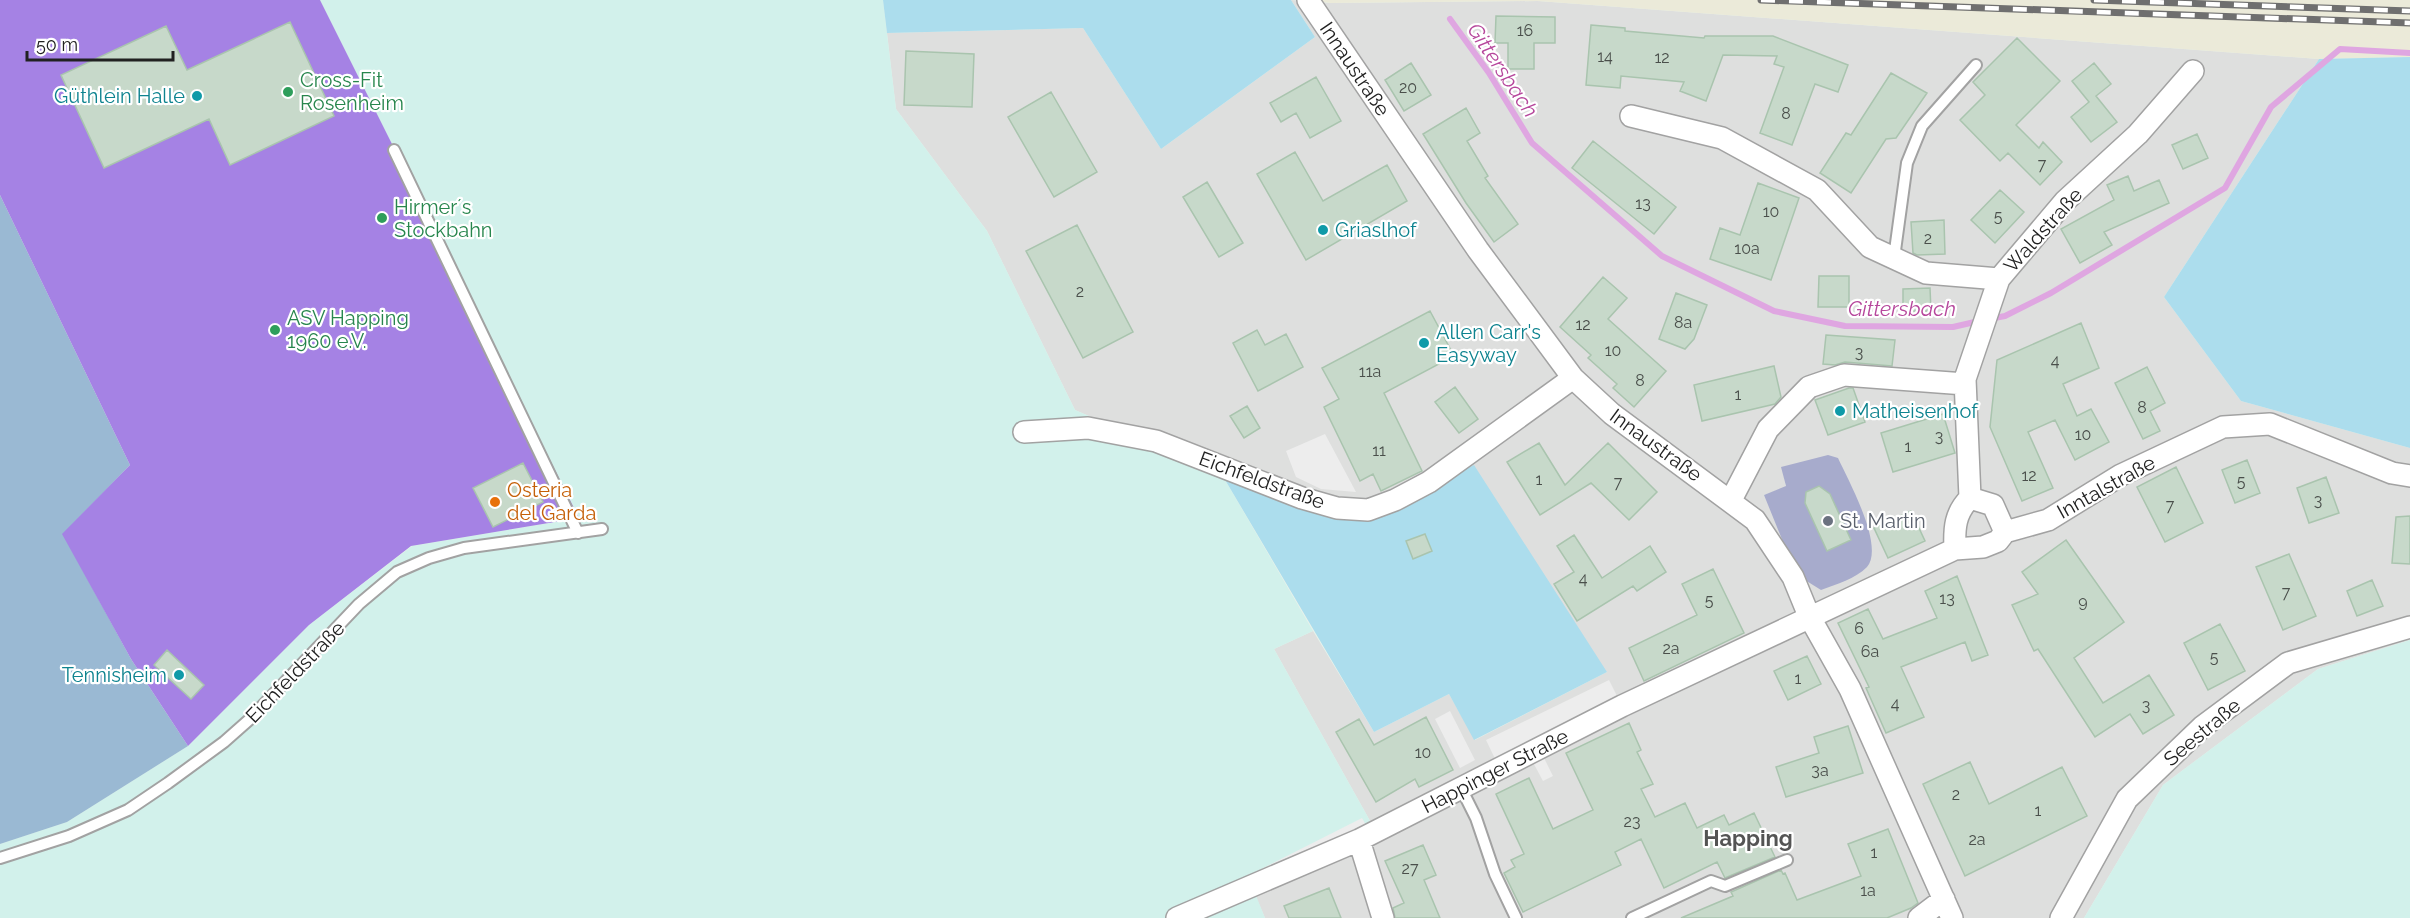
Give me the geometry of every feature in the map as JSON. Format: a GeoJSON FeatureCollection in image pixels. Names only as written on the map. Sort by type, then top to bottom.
{"type":"FeatureCollection","features":[{"type":"Feature","properties":{"kind":"street","name":"Innaustraße"},"geometry":{"type":"LineString","coordinates":[[1308,0],[1478,250],[1573,378],[1612,414],[1755,520],[1793,577],[1809,616],[1850,689],[1948,908]]}},
{"type":"Feature","properties":{"kind":"street","name":"Waldstraße"},"geometry":{"type":"LineString","coordinates":[[1970,498],[1965,379],[1999,279],[2065,201],[2138,134],[2193,71]]}},
{"type":"Feature","properties":{"kind":"street"},"geometry":{"type":"LineString","coordinates":[[1631,116],[1722,138],[1817,190],[1870,246],[1926,273],[1999,279]]}},
{"type":"Feature","properties":{"kind":"street"},"geometry":{"type":"LineString","coordinates":[[1731,500],[1768,429],[1809,387],[1844,375],[1965,384]]}},
{"type":"Feature","properties":{"kind":"street","name":"Eichfeldstraße"},"geometry":{"type":"LineString","coordinates":[[1024,432],[1088,428],[1156,441],[1302,498],[1337,508],[1368,510],[1395,500],[1429,482],[1573,378]]}},
{"type":"Feature","properties":{"kind":"street","name":"Inntalstraße"},"geometry":{"type":"LineString","coordinates":[[1809,616],[1955,549],[1983,547],[1998,541],[2005,532],[2048,520],[2121,475],[2223,427],[2270,424],[2392,473],[2410,476]]}},
{"type":"Feature","properties":{"kind":"street"},"geometry":{"type":"LineString","coordinates":[[1955,549],[1956,519],[1961,507],[1970,498],[1993,506],[2005,532]]}},
{"type":"Feature","properties":{"kind":"street","name":"Happinger Straße"},"geometry":{"type":"LineString","coordinates":[[1177,918],[1359,840],[1622,706],[1809,616]]}},
{"type":"Feature","properties":{"kind":"street","name":"Seestraße"},"geometry":{"type":"LineString","coordinates":[[2061,918],[2127,800],[2202,727],[2288,663],[2410,627]]}},
{"type":"Feature","properties":{"kind":"street"},"geometry":{"type":"LineString","coordinates":[[1359,840],[1383,918]]}},
{"type":"Feature","properties":{"kind":"street"},"geometry":{"type":"LineString","coordinates":[[1919,918],[1948,908]]}},
{"type":"Feature","properties":{"kind":"lane"},"geometry":{"type":"LineString","coordinates":[[1894,258],[1907,163],[1922,126],[1976,65]]}},
{"type":"Feature","properties":{"kind":"lane"},"geometry":{"type":"LineString","coordinates":[[394,150],[578,533]]}},
{"type":"Feature","properties":{"kind":"lane","name":"Eichfeldstraße"},"geometry":{"type":"LineString","coordinates":[[0,858],[69,836],[128,810],[168,783],[224,742],[250,719],[359,604],[397,572],[429,558],[464,548],[602,529]]}},
{"type":"Feature","properties":{"kind":"lane"},"geometry":{"type":"LineString","coordinates":[[1461,788],[1476,818],[1495,874],[1516,918]]}},
{"type":"Feature","properties":{"kind":"lane"},"geometry":{"type":"LineString","coordinates":[[1632,918],[1711,881],[1725,886],[1787,860]]}},
{"type":"Feature","properties":{"kind":"shaded area","name":"ASV Happing 1960 e.V."},"geometry":{"type":"Polygon","coordinates":[[[0,0],[320,0],[579,518],[411,546],[309,625],[188,746],[131,659],[62,534],[130,465],[0,195],[0,0]]]}},
{"type":"Feature","properties":{"kind":"shaded area"},"geometry":{"type":"Polygon","coordinates":[[[320,0],[883,0],[896,109],[987,231],[1075,410],[1221,473],[1313,631],[1274,649],[1374,828],[1255,893],[1265,918],[0,918],[0,844],[67,822],[188,746],[309,625],[412,546],[579,518],[320,0]]]}},
{"type":"Feature","properties":{"kind":"shaded area"},"geometry":{"type":"Polygon","coordinates":[[[883,0],[1291,0],[1315,37],[1161,149],[1083,28],[887,33],[883,0]]]}},
{"type":"Feature","properties":{"kind":"shaded area"},"geometry":{"type":"Polygon","coordinates":[[[1291,0],[1331,3],[1538,1],[2319,59],[2164,297],[2241,401],[2410,448],[2410,640],[2318,669],[2163,785],[2084,918],[1265,918],[1254,892],[1374,828],[1274,649],[1313,631],[1374,732],[1449,694],[1475,740],[1607,672],[1372,516],[1221,473],[1075,410],[987,231],[896,109],[887,33],[1083,28],[1161,149],[1315,37],[1291,0]],[[1782,467],[1786,487],[1764,495],[1821,590],[1782,467]]]}},
{"type":"Feature","properties":{"kind":"shaded area"},"geometry":{"type":"Polygon","coordinates":[[[1302,0],[2410,0],[2410,57],[2319,59],[1538,1],[1331,3],[1302,0]]]}},
{"type":"Feature","properties":{"kind":"shaded area"},"geometry":{"type":"Polygon","coordinates":[[[2410,57],[2410,448],[2241,401],[2164,297],[2319,59],[2410,57]]]}},
{"type":"Feature","properties":{"kind":"shaded area"},"geometry":{"type":"Polygon","coordinates":[[[0,195],[130,465],[63,534],[131,659],[188,746],[67,822],[0,844],[0,195]]]}},
{"type":"Feature","properties":{"kind":"shaded area"},"geometry":{"type":"Polygon","coordinates":[[[1325,434],[1356,492],[1321,489],[1296,477],[1286,451],[1325,434]]]}},
{"type":"Feature","properties":{"kind":"shaded area"},"geometry":{"type":"Polygon","coordinates":[[[1828,455],[1838,458],[1863,513],[1871,544],[1871,557],[1867,567],[1857,575],[1821,590],[1805,580],[1790,559],[1764,495],[1786,486],[1781,467],[1828,455]]]}},
{"type":"Feature","properties":{"kind":"shaded area"},"geometry":{"type":"Polygon","coordinates":[[[1474,465],[1607,672],[1474,740],[1449,694],[1374,732],[1221,473],[1372,516],[1474,465]]]}},
{"type":"Feature","properties":{"kind":"shaded area"},"geometry":{"type":"Polygon","coordinates":[[[2410,640],[2410,918],[2084,918],[2163,785],[2318,669],[2410,640]]]}},
{"type":"Feature","properties":{"kind":"shaded area"},"geometry":{"type":"Polygon","coordinates":[[[1609,680],[1622,706],[1539,748],[1553,776],[1543,781],[1528,753],[1499,767],[1486,740],[1609,680]]]}},
{"type":"Feature","properties":{"kind":"shaded area"},"geometry":{"type":"Polygon","coordinates":[[[1450,711],[1475,760],[1460,768],[1435,719],[1450,711]]]}},
{"type":"Feature","properties":{"kind":"shaded area"},"geometry":{"type":"Polygon","coordinates":[[[1362,818],[1371,834],[1257,885],[1251,874],[1362,818]]]}},
{"type":"Feature","properties":{"kind":"building"},"geometry":{"type":"Polygon","coordinates":[[[1496,16],[1555,17],[1555,43],[1534,43],[1534,69],[1508,69],[1508,43],[1495,43],[1496,16]]]}},
{"type":"Feature","properties":{"kind":"building","name":"Güthlein Halle"},"geometry":{"type":"Polygon","coordinates":[[[290,22],[334,116],[230,165],[209,119],[104,168],[61,75],[166,26],[187,70],[290,22]]]}},
{"type":"Feature","properties":{"kind":"building"},"geometry":{"type":"Polygon","coordinates":[[[1591,25],[1625,28],[1625,31],[1704,38],[1705,36],[1773,36],[1848,65],[1838,92],[1815,84],[1792,145],[1760,133],[1784,67],[1774,64],[1777,56],[1723,55],[1706,101],[1680,91],[1684,82],[1621,76],[1620,88],[1586,85],[1591,25]]]}},
{"type":"Feature","properties":{"kind":"building"},"geometry":{"type":"Polygon","coordinates":[[[2017,38],[2060,81],[2016,125],[2039,148],[2043,142],[2062,162],[2040,185],[2008,153],[2000,161],[1960,120],[1985,95],[1973,82],[2017,38]]]}},
{"type":"Feature","properties":{"kind":"building"},"geometry":{"type":"Polygon","coordinates":[[[906,51],[974,54],[972,107],[904,105],[906,51]]]}},
{"type":"Feature","properties":{"kind":"building"},"geometry":{"type":"Polygon","coordinates":[[[1411,63],[1431,95],[1404,111],[1385,80],[1411,63]]]}},
{"type":"Feature","properties":{"kind":"building"},"geometry":{"type":"Polygon","coordinates":[[[2094,63],[2111,84],[2096,96],[2117,122],[2091,142],[2071,117],[2089,102],[2072,81],[2094,63]]]}},
{"type":"Feature","properties":{"kind":"building"},"geometry":{"type":"Polygon","coordinates":[[[1891,73],[1927,93],[1896,138],[1886,139],[1851,193],[1820,173],[1846,133],[1851,135],[1891,73]]]}},
{"type":"Feature","properties":{"kind":"building"},"geometry":{"type":"Polygon","coordinates":[[[1316,77],[1341,121],[1310,138],[1296,113],[1281,122],[1270,103],[1316,77]]]}},
{"type":"Feature","properties":{"kind":"building"},"geometry":{"type":"Polygon","coordinates":[[[1051,92],[1097,172],[1054,197],[1008,117],[1051,92]]]}},
{"type":"Feature","properties":{"kind":"building"},"geometry":{"type":"Polygon","coordinates":[[[1466,108],[1480,133],[1467,141],[1488,176],[1485,178],[1518,224],[1494,242],[1466,203],[1423,134],[1466,108]]]}},
{"type":"Feature","properties":{"kind":"building"},"geometry":{"type":"Polygon","coordinates":[[[2197,134],[2208,158],[2183,169],[2172,145],[2197,134]]]}},
{"type":"Feature","properties":{"kind":"building"},"geometry":{"type":"Polygon","coordinates":[[[1593,141],[1676,207],[1654,234],[1572,168],[1593,141]]]}},
{"type":"Feature","properties":{"kind":"building","name":"Griaslhof"},"geometry":{"type":"Polygon","coordinates":[[[1295,152],[1323,201],[1387,165],[1407,201],[1306,260],[1257,174],[1295,152]]]}},
{"type":"Feature","properties":{"kind":"building"},"geometry":{"type":"Polygon","coordinates":[[[2128,176],[2134,191],[2159,180],[2169,203],[2104,232],[2112,245],[2080,263],[2061,229],[2114,200],[2107,185],[2128,176]]]}},
{"type":"Feature","properties":{"kind":"building"},"geometry":{"type":"Polygon","coordinates":[[[1207,182],[1243,243],[1219,257],[1183,197],[1207,182]]]}},
{"type":"Feature","properties":{"kind":"building"},"geometry":{"type":"Polygon","coordinates":[[[1758,183],[1799,198],[1771,280],[1710,259],[1720,228],[1740,235],[1758,183]]]}},
{"type":"Feature","properties":{"kind":"building"},"geometry":{"type":"Polygon","coordinates":[[[2000,190],[2024,212],[1995,243],[1971,220],[2000,190]]]}},
{"type":"Feature","properties":{"kind":"building"},"geometry":{"type":"Polygon","coordinates":[[[1944,220],[1945,254],[1917,255],[1913,253],[1911,222],[1944,220]]]}},
{"type":"Feature","properties":{"kind":"building"},"geometry":{"type":"Polygon","coordinates":[[[1077,225],[1133,332],[1083,358],[1026,251],[1077,225]]]}},
{"type":"Feature","properties":{"kind":"building"},"geometry":{"type":"Polygon","coordinates":[[[1819,276],[1849,276],[1849,307],[1818,307],[1819,276]]]}},
{"type":"Feature","properties":{"kind":"building"},"geometry":{"type":"Polygon","coordinates":[[[1603,277],[1627,298],[1608,319],[1666,371],[1634,407],[1613,388],[1617,384],[1588,358],[1591,355],[1560,327],[1603,277]]]}},
{"type":"Feature","properties":{"kind":"building"},"geometry":{"type":"Polygon","coordinates":[[[1930,288],[1931,311],[1903,311],[1903,289],[1930,288]]]}},
{"type":"Feature","properties":{"kind":"building"},"geometry":{"type":"Polygon","coordinates":[[[1676,293],[1707,305],[1694,339],[1685,349],[1659,339],[1676,293]]]}},
{"type":"Feature","properties":{"kind":"building"},"geometry":{"type":"Polygon","coordinates":[[[1430,311],[1454,356],[1384,393],[1422,471],[1381,491],[1373,474],[1360,481],[1324,407],[1339,399],[1322,368],[1430,311]]]}},
{"type":"Feature","properties":{"kind":"building"},"geometry":{"type":"Polygon","coordinates":[[[2081,323],[2099,368],[2063,384],[2077,416],[2091,409],[2109,442],[2075,460],[2055,420],[2028,432],[2053,488],[2022,501],[1990,427],[1997,360],[2081,323]]]}},
{"type":"Feature","properties":{"kind":"building"},"geometry":{"type":"Polygon","coordinates":[[[1257,330],[1265,345],[1286,334],[1303,367],[1258,391],[1233,343],[1257,330]]]}},
{"type":"Feature","properties":{"kind":"building"},"geometry":{"type":"Polygon","coordinates":[[[1826,335],[1895,340],[1892,366],[1845,362],[1835,365],[1823,364],[1826,335]]]}},
{"type":"Feature","properties":{"kind":"building"},"geometry":{"type":"Polygon","coordinates":[[[1774,366],[1781,397],[1775,404],[1702,421],[1694,385],[1774,366]]]}},
{"type":"Feature","properties":{"kind":"building"},"geometry":{"type":"Polygon","coordinates":[[[2147,367],[2165,403],[2150,411],[2160,431],[2143,439],[2115,383],[2147,367]]]}},
{"type":"Feature","properties":{"kind":"building"},"geometry":{"type":"Polygon","coordinates":[[[1455,387],[1478,419],[1459,433],[1435,402],[1455,387]]]}},
{"type":"Feature","properties":{"kind":"building","name":"Matheisenhof"},"geometry":{"type":"Polygon","coordinates":[[[1853,388],[1865,422],[1828,435],[1815,400],[1853,388]]]}},
{"type":"Feature","properties":{"kind":"building"},"geometry":{"type":"Polygon","coordinates":[[[1247,406],[1260,428],[1244,438],[1230,416],[1247,406]]]}},
{"type":"Feature","properties":{"kind":"building"},"geometry":{"type":"Polygon","coordinates":[[[1943,414],[1955,453],[1893,472],[1881,433],[1943,414]]]}},
{"type":"Feature","properties":{"kind":"building"},"geometry":{"type":"Polygon","coordinates":[[[1539,443],[1565,485],[1608,443],[1657,492],[1629,520],[1591,483],[1540,515],[1507,462],[1539,443]]]}},
{"type":"Feature","properties":{"kind":"building"},"geometry":{"type":"Polygon","coordinates":[[[2247,460],[2260,493],[2235,503],[2222,470],[2247,460]]]}},
{"type":"Feature","properties":{"kind":"building"},"geometry":{"type":"Polygon","coordinates":[[[523,463],[543,502],[493,527],[473,488],[523,463]]]}},
{"type":"Feature","properties":{"kind":"building"},"geometry":{"type":"Polygon","coordinates":[[[2176,467],[2203,523],[2165,542],[2137,487],[2176,467]]]}},
{"type":"Feature","properties":{"kind":"building"},"geometry":{"type":"Polygon","coordinates":[[[2326,477],[2339,513],[2309,523],[2297,488],[2326,477]]]}},
{"type":"Feature","properties":{"kind":"building","name":"St. Martin"},"geometry":{"type":"Polygon","coordinates":[[[1819,486],[1830,494],[1851,540],[1827,551],[1805,503],[1806,492],[1819,486]]]}},
{"type":"Feature","properties":{"kind":"building"},"geometry":{"type":"Polygon","coordinates":[[[1911,511],[1925,541],[1888,558],[1874,528],[1911,511]]]}},
{"type":"Feature","properties":{"kind":"building"},"geometry":{"type":"Polygon","coordinates":[[[2410,516],[2410,564],[2392,563],[2396,517],[2410,516]]]}},
{"type":"Feature","properties":{"kind":"building"},"geometry":{"type":"Polygon","coordinates":[[[1425,534],[1432,551],[1413,559],[1406,541],[1425,534]]]}},
{"type":"Feature","properties":{"kind":"building"},"geometry":{"type":"Polygon","coordinates":[[[1574,535],[1602,578],[1650,546],[1666,572],[1637,591],[1633,586],[1577,621],[1554,584],[1574,572],[1557,546],[1574,535]]]}},
{"type":"Feature","properties":{"kind":"building"},"geometry":{"type":"Polygon","coordinates":[[[2066,540],[2124,622],[2074,658],[2103,703],[2149,675],[2174,715],[2143,734],[2130,714],[2095,737],[2038,649],[2034,651],[2012,605],[2038,594],[2022,572],[2066,540]]]}},
{"type":"Feature","properties":{"kind":"building"},"geometry":{"type":"Polygon","coordinates":[[[2289,554],[2316,616],[2283,630],[2256,567],[2289,554]]]}},
{"type":"Feature","properties":{"kind":"building"},"geometry":{"type":"Polygon","coordinates":[[[1713,569],[1744,633],[1644,681],[1629,648],[1697,615],[1682,584],[1713,569]]]}},
{"type":"Feature","properties":{"kind":"building"},"geometry":{"type":"Polygon","coordinates":[[[1957,576],[1988,655],[1972,661],[1965,642],[1901,667],[1924,717],[1886,733],[1866,688],[1869,687],[1838,623],[1868,609],[1883,639],[1937,618],[1925,591],[1957,576]]]}},
{"type":"Feature","properties":{"kind":"building"},"geometry":{"type":"Polygon","coordinates":[[[2372,580],[2383,606],[2357,616],[2347,591],[2372,580]]]}},
{"type":"Feature","properties":{"kind":"building"},"geometry":{"type":"Polygon","coordinates":[[[2220,624],[2245,671],[2208,690],[2184,643],[2220,624]]]}},
{"type":"Feature","properties":{"kind":"building","name":"Tennisheim"},"geometry":{"type":"Polygon","coordinates":[[[167,650],[204,685],[191,699],[154,665],[167,650]]]}},
{"type":"Feature","properties":{"kind":"building"},"geometry":{"type":"Polygon","coordinates":[[[1807,656],[1821,684],[1788,700],[1774,671],[1807,656]]]}},
{"type":"Feature","properties":{"kind":"building"},"geometry":{"type":"Polygon","coordinates":[[[1426,717],[1453,770],[1419,787],[1415,779],[1376,802],[1336,732],[1359,719],[1374,745],[1426,717]]]}},
{"type":"Feature","properties":{"kind":"building"},"geometry":{"type":"Polygon","coordinates":[[[1629,723],[1641,750],[1637,752],[1653,784],[1641,789],[1655,817],[1685,803],[1697,828],[1724,815],[1729,825],[1754,813],[1775,857],[1725,878],[1717,862],[1664,888],[1641,839],[1615,852],[1621,865],[1523,912],[1504,873],[1515,867],[1511,860],[1524,854],[1496,794],[1529,778],[1553,829],[1593,810],[1566,753],[1629,723]]]}},
{"type":"Feature","properties":{"kind":"building"},"geometry":{"type":"Polygon","coordinates":[[[1848,726],[1863,773],[1786,797],[1776,767],[1819,753],[1814,737],[1848,726]]]}},
{"type":"Feature","properties":{"kind":"building"},"geometry":{"type":"Polygon","coordinates":[[[1970,762],[1989,804],[2062,767],[2087,816],[1965,876],[1923,784],[1970,762]]]}},
{"type":"Feature","properties":{"kind":"building"},"geometry":{"type":"Polygon","coordinates":[[[1888,829],[1918,903],[1911,908],[1887,918],[1681,918],[1733,896],[1731,892],[1781,870],[1783,874],[1785,873],[1797,900],[1861,876],[1848,844],[1888,829]]]}},
{"type":"Feature","properties":{"kind":"building"},"geometry":{"type":"Polygon","coordinates":[[[1423,845],[1436,875],[1424,880],[1440,918],[1395,918],[1393,908],[1404,903],[1385,861],[1423,845]]]}},
{"type":"Feature","properties":{"kind":"building"},"geometry":{"type":"Polygon","coordinates":[[[1329,888],[1341,918],[1289,918],[1284,906],[1329,888]]]}},
{"type":"Feature","properties":{"kind":"waterway","name":"Gittersbach"},"geometry":{"type":"LineString","coordinates":[[1450,19],[1489,73],[1532,143],[1662,256],[1774,311],[1845,326],[1953,327],[1979,321]]}},
{"type":"Feature","properties":{"kind":"waterway","name":"Gittersbach"},"geometry":{"type":"LineString","coordinates":[[1989,319],[2005,316],[2051,293],[2225,188],[2271,107],[2340,49],[2410,53]]}},
{"type":"Feature","properties":{"kind":"railway"},"geometry":{"type":"LineString","coordinates":[[1761,0],[2410,23]]}},
{"type":"Feature","properties":{"kind":"railway"},"geometry":{"type":"LineString","coordinates":[[2094,0],[2410,11]]}},
{"type":"Feature","properties":{"kind":"place","name":"Cross-Fit Rosenheim"},"geometry":{"type":"Point","coordinates":[288,92]}},
{"type":"Feature","properties":{"kind":"place","name":"Güthlein Halle"},"geometry":{"type":"Point","coordinates":[197,96]}},
{"type":"Feature","properties":{"kind":"place","name":"Hirmer´s Stockbahn"},"geometry":{"type":"Point","coordinates":[382,218]}},
{"type":"Feature","properties":{"kind":"place","name":"Griaslhof"},"geometry":{"type":"Point","coordinates":[1323,230]}},
{"type":"Feature","properties":{"kind":"place","name":"ASV Happing 1960 e.V."},"geometry":{"type":"Point","coordinates":[275,330]}},
{"type":"Feature","properties":{"kind":"place","name":"Allen Carr's Easyway"},"geometry":{"type":"Point","coordinates":[1424,343]}},
{"type":"Feature","properties":{"kind":"place","name":"Matheisenhof"},"geometry":{"type":"Point","coordinates":[1840,411]}},
{"type":"Feature","properties":{"kind":"place","name":"Osteria del Garda"},"geometry":{"type":"Point","coordinates":[495,502]}},
{"type":"Feature","properties":{"kind":"place","name":"St. Martin"},"geometry":{"type":"Point","coordinates":[1828,521]}},
{"type":"Feature","properties":{"kind":"place","name":"Tennisheim"},"geometry":{"type":"Point","coordinates":[179,675]}},
{"type":"Feature","properties":{"kind":"district","name":"Happing"},"geometry":{"type":"Point","coordinates":[1748,838]}}]}
